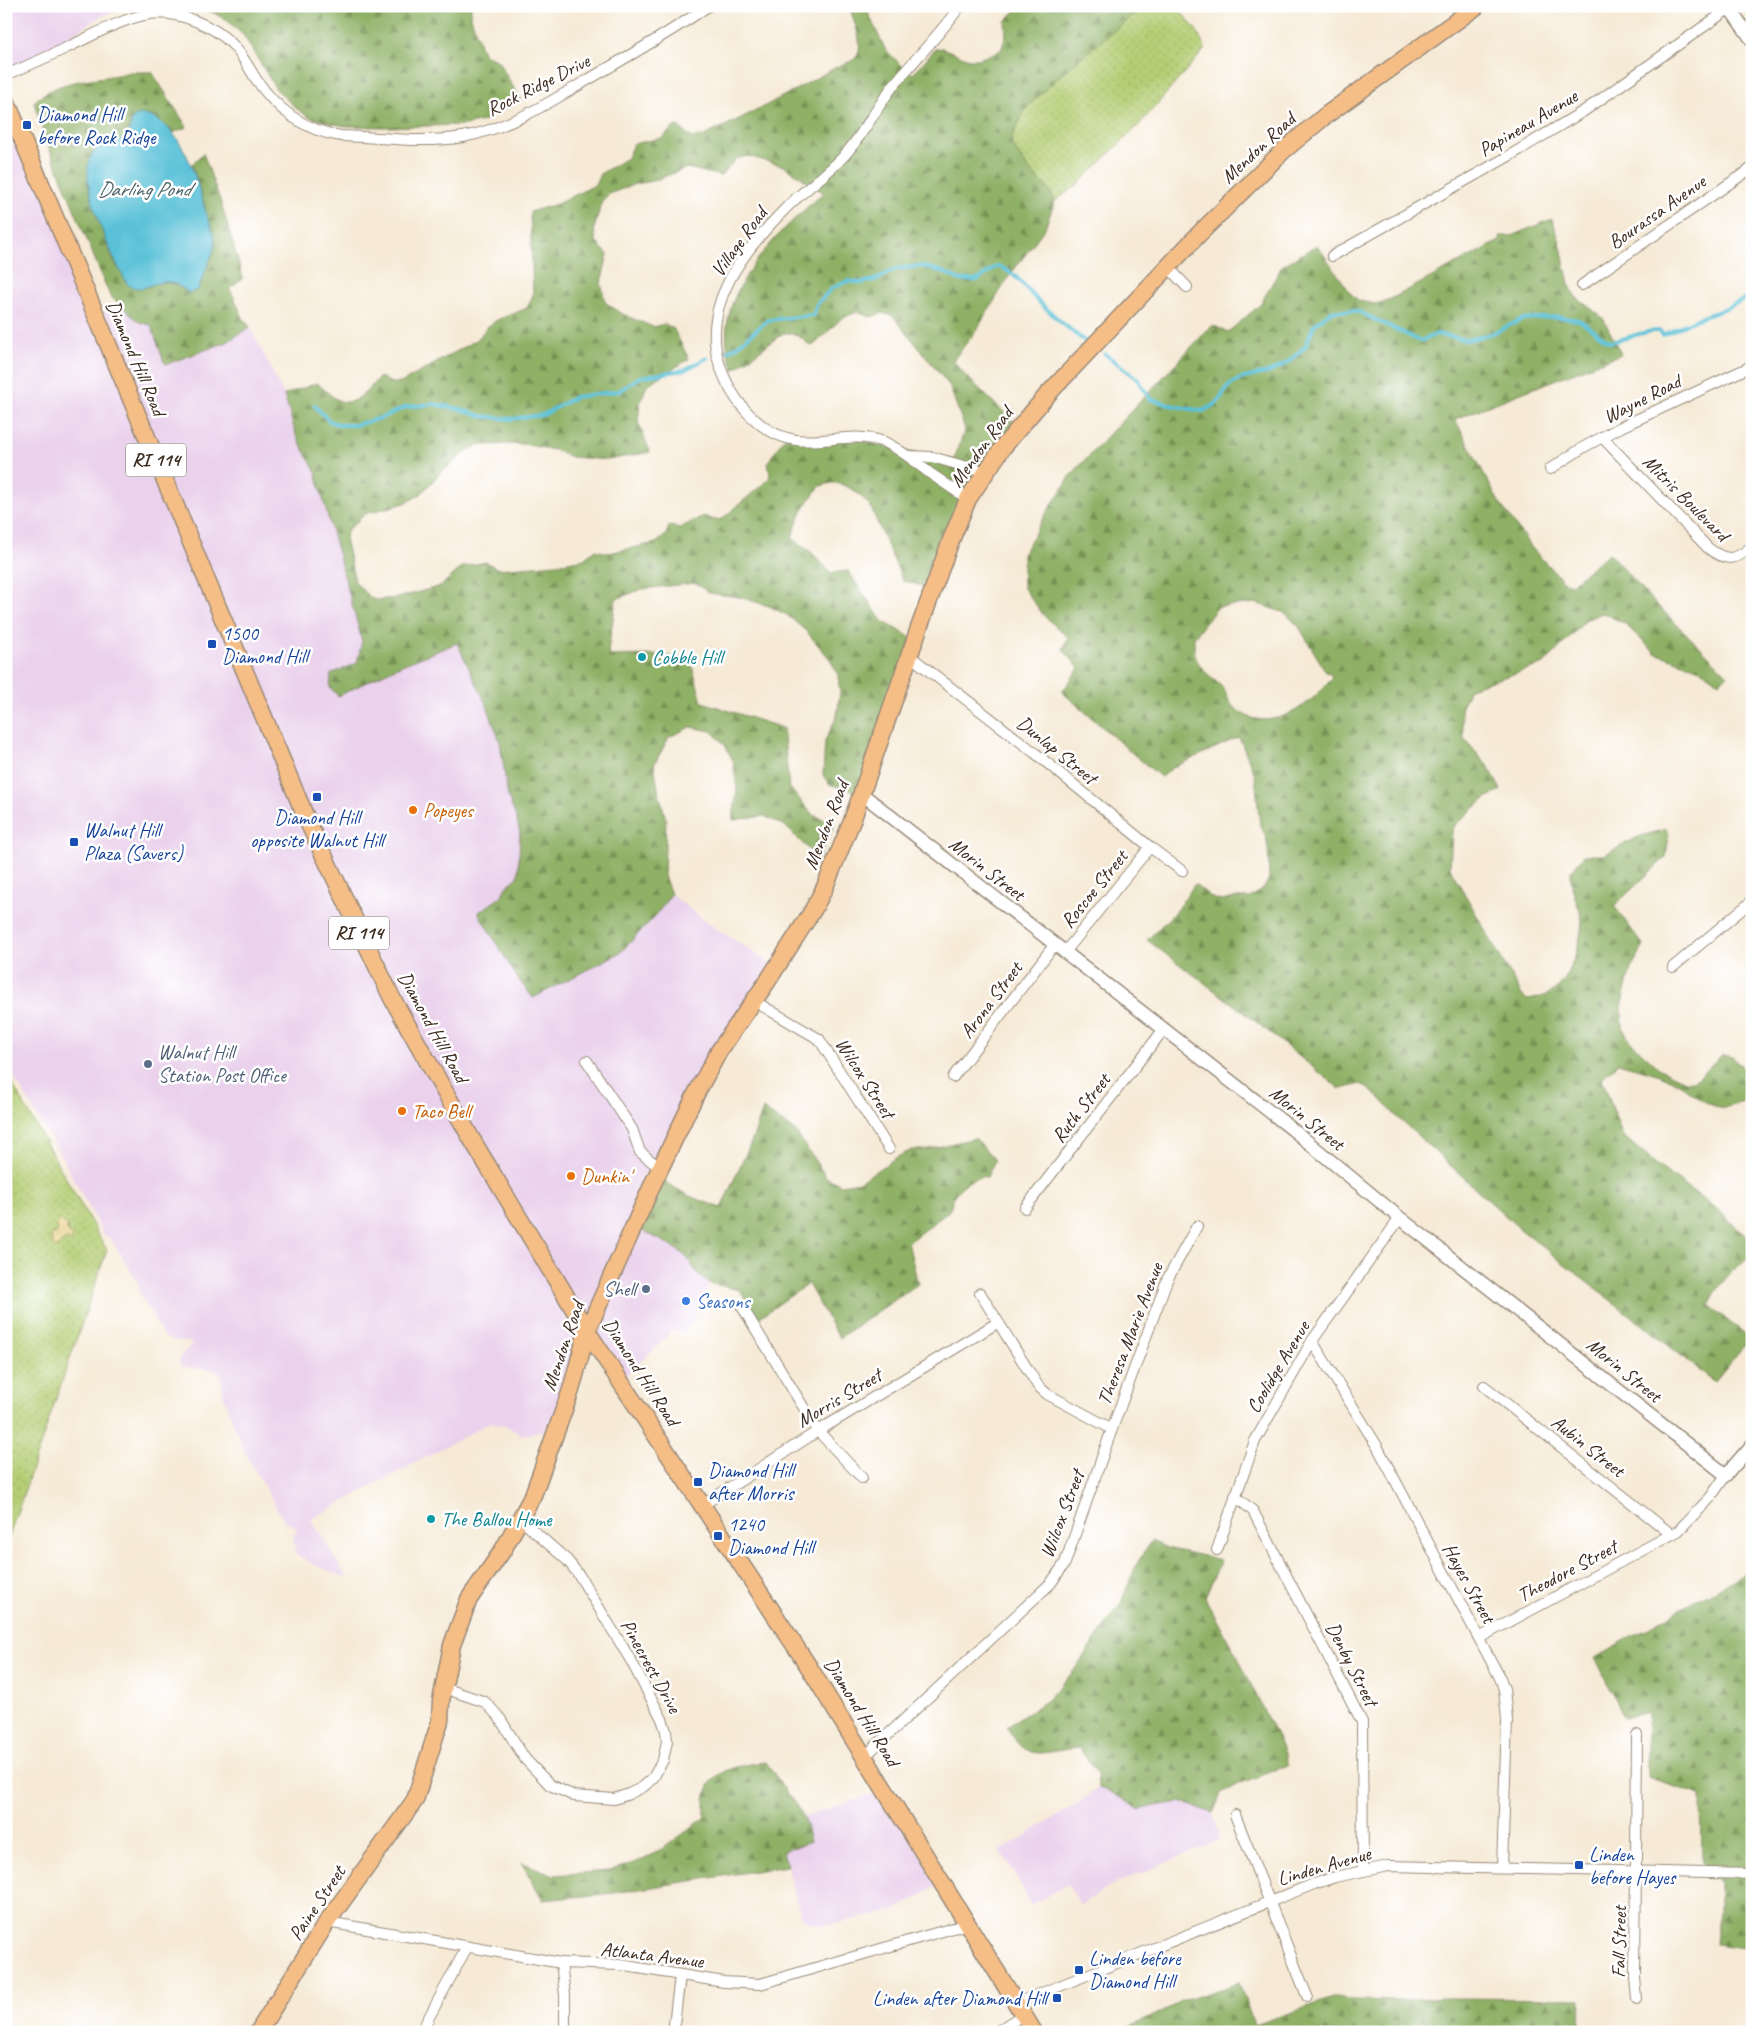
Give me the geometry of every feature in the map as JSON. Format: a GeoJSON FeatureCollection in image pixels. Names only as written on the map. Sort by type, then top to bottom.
{"type":"FeatureCollection","features":[{"type":"Feature","properties":{"kind":"main road","name":"Mendon Road"},"geometry":{"type":"LineString","coordinates":[[415,1800],[440,1721],[452,1645],[469,1599],[503,1550],[533,1495],[571,1390],[587,1331],[660,1168],[719,1051],[813,910],[848,832],[951,540],[968,499],[1003,447],[1048,394],[1168,267],[1283,151],[1325,116],[1477,6]]}},
{"type":"Feature","properties":{"kind":"main road","name":"Diamond Hill Road"},"geometry":{"type":"LineString","coordinates":[[6,100],[306,820],[384,983],[417,1044],[587,1331],[807,1664],[1034,2032]]}},
{"type":"Feature","properties":{"kind":"main road","name":"Paine Street"},"geometry":{"type":"LineString","coordinates":[[258,2032],[327,1922],[415,1800]]}},
{"type":"Feature","properties":{"kind":"street","name":"Rock Ridge Drive"},"geometry":{"type":"LineString","coordinates":[[6,75],[117,24],[148,15],[166,14],[188,19],[211,29],[232,44],[268,95],[278,106],[300,122],[328,134],[341,136],[436,140],[482,132],[506,125],[536,110],[658,39],[708,6]]}},
{"type":"Feature","properties":{"kind":"street","name":"Village Road"},"geometry":{"type":"LineString","coordinates":[[960,6],[945,28],[897,81],[843,157],[787,208],[746,254],[721,296],[715,329],[718,358],[725,379],[744,409],[760,424],[779,436],[792,441],[816,442],[849,438],[885,443],[908,456],[968,499]]}},
{"type":"Feature","properties":{"kind":"street"},"geometry":{"type":"LineString","coordinates":[[1730,7],[1752,40]]}},
{"type":"Feature","properties":{"kind":"street","name":"Papineau Avenue"},"geometry":{"type":"LineString","coordinates":[[1332,256],[1509,156],[1584,111],[1730,7]]}},
{"type":"Feature","properties":{"kind":"street","name":"Bourassa Avenue"},"geometry":{"type":"LineString","coordinates":[[1582,285],[1752,168]]}},
{"type":"Feature","properties":{"kind":"street"},"geometry":{"type":"LineString","coordinates":[[1168,267],[1187,287]]}},
{"type":"Feature","properties":{"kind":"street","name":"Wayne Road"},"geometry":{"type":"LineString","coordinates":[[1550,469],[1584,447],[1657,409],[1752,366]]}},
{"type":"Feature","properties":{"kind":"street","name":"Mitris Boulevard"},"geometry":{"type":"LineString","coordinates":[[1603,438],[1708,548],[1720,557],[1734,558],[1752,546]]}},
{"type":"Feature","properties":{"kind":"street","name":"Village Road"},"geometry":{"type":"LineString","coordinates":[[908,456],[932,457],[985,472]]}},
{"type":"Feature","properties":{"kind":"street","name":"Dunlap Street"},"geometry":{"type":"LineString","coordinates":[[910,656],[1182,871]]}},
{"type":"Feature","properties":{"kind":"street","name":"Morin Street"},"geometry":{"type":"LineString","coordinates":[[862,794],[1292,1129],[1400,1218],[1726,1475]]}},
{"type":"Feature","properties":{"kind":"street","name":"Roscoe Street"},"geometry":{"type":"LineString","coordinates":[[1060,948],[1150,847]]}},
{"type":"Feature","properties":{"kind":"street"},"geometry":{"type":"LineString","coordinates":[[1673,967],[1752,901]]}},
{"type":"Feature","properties":{"kind":"street","name":"Arona Street"},"geometry":{"type":"LineString","coordinates":[[953,1077],[1060,948]]}},
{"type":"Feature","properties":{"kind":"street","name":"Wilcox Street"},"geometry":{"type":"LineString","coordinates":[[754,1001],[819,1039],[889,1149]]}},
{"type":"Feature","properties":{"kind":"street","name":"Ruth Street"},"geometry":{"type":"LineString","coordinates":[[1025,1208],[1164,1029]]}},
{"type":"Feature","properties":{"kind":"street"},"geometry":{"type":"LineString","coordinates":[[588,1061],[632,1129],[640,1152],[660,1168]]}},
{"type":"Feature","properties":{"kind":"street","name":"Coolidge Avenue"},"geometry":{"type":"LineString","coordinates":[[1217,1550],[1255,1441],[1312,1341],[1400,1218]]}},
{"type":"Feature","properties":{"kind":"street","name":"Theresa Marie Avenue"},"geometry":{"type":"LineString","coordinates":[[1112,1429],[1166,1280],[1197,1226]]}},
{"type":"Feature","properties":{"kind":"street"},"geometry":{"type":"LineString","coordinates":[[980,1293],[1038,1386],[1047,1394],[1112,1429]]}},
{"type":"Feature","properties":{"kind":"street"},"geometry":{"type":"LineString","coordinates":[[741,1305],[818,1431],[862,1478]]}},
{"type":"Feature","properties":{"kind":"street","name":"Morris Street"},"geometry":{"type":"LineString","coordinates":[[701,1506],[818,1431],[997,1323]]}},
{"type":"Feature","properties":{"kind":"street","name":"Hayes Street"},"geometry":{"type":"LineString","coordinates":[[1312,1341],[1377,1446],[1500,1678],[1504,1690],[1506,1713],[1502,1868]]}},
{"type":"Feature","properties":{"kind":"street","name":"Aubin Street"},"geometry":{"type":"LineString","coordinates":[[1484,1386],[1671,1534]]}},
{"type":"Feature","properties":{"kind":"street","name":"Wilcox Street"},"geometry":{"type":"LineString","coordinates":[[864,1757],[1052,1583],[1065,1562],[1112,1429]]}},
{"type":"Feature","properties":{"kind":"street"},"geometry":{"type":"LineString","coordinates":[[1726,1475],[1752,1445]]}},
{"type":"Feature","properties":{"kind":"street","name":"Theodore Street"},"geometry":{"type":"LineString","coordinates":[[1479,1638],[1678,1531],[1710,1498],[1726,1475]]}},
{"type":"Feature","properties":{"kind":"street","name":"Denby Street"},"geometry":{"type":"LineString","coordinates":[[1235,1496],[1253,1511],[1362,1722],[1363,1871]]}},
{"type":"Feature","properties":{"kind":"street","name":"Pinecrest Drive"},"geometry":{"type":"LineString","coordinates":[[444,1688],[485,1702],[499,1717],[525,1759],[550,1785],[574,1796],[614,1799],[629,1794],[644,1787],[653,1778],[663,1760],[667,1741],[666,1730],[630,1659],[568,1560],[520,1519]]}},
{"type":"Feature","properties":{"kind":"street","name":"Fall Street"},"geometry":{"type":"LineString","coordinates":[[1636,1999],[1637,1735]]}},
{"type":"Feature","properties":{"kind":"street"},"geometry":{"type":"LineString","coordinates":[[1235,1815],[1307,1996]]}},
{"type":"Feature","properties":{"kind":"street","name":"Linden Avenue"},"geometry":{"type":"LineString","coordinates":[[996,2032],[1020,2009],[1270,1901],[1314,1884],[1363,1871],[1406,1865],[1752,1874]]}},
{"type":"Feature","properties":{"kind":"street","name":"Atlanta Avenue"},"geometry":{"type":"LineString","coordinates":[[327,1922],[561,1963],[620,1966],[724,1982],[760,1984],[967,1924]]}},
{"type":"Feature","properties":{"kind":"street"},"geometry":{"type":"LineString","coordinates":[[421,2032],[467,1948]]}},
{"type":"Feature","properties":{"kind":"street"},"geometry":{"type":"LineString","coordinates":[[561,1963],[565,1995],[565,2032]]}},
{"type":"Feature","properties":{"kind":"street"},"geometry":{"type":"LineString","coordinates":[[673,2032],[680,1976]]}},
{"type":"Feature","properties":{"kind":"street"},"geometry":{"type":"LineString","coordinates":[[1745,2032],[1752,2030]]}},
{"type":"Feature","properties":{"kind":"shaded area"},"geometry":{"type":"Polygon","coordinates":[[[6,6],[132,6],[99,17],[6,77],[6,6]]]}},
{"type":"Feature","properties":{"kind":"shaded area"},"geometry":{"type":"Polygon","coordinates":[[[6,103],[96,317],[121,306],[139,322],[151,325],[164,362],[227,342],[250,327],[284,395],[296,435],[316,473],[362,641],[357,663],[331,674],[330,687],[338,696],[397,667],[457,643],[488,708],[500,742],[508,797],[520,833],[518,877],[506,887],[501,897],[479,912],[518,978],[533,998],[621,952],[657,914],[671,894],[706,922],[774,966],[657,1179],[661,1240],[684,1254],[698,1274],[709,1283],[692,1324],[685,1333],[671,1331],[664,1340],[622,1379],[593,1334],[554,1430],[521,1435],[510,1428],[491,1422],[311,1519],[347,1578],[312,1564],[296,1554],[293,1540],[297,1528],[284,1521],[242,1447],[224,1398],[220,1372],[217,1370],[181,1367],[179,1363],[180,1357],[192,1344],[164,1337],[139,1292],[138,1283],[112,1240],[104,1235],[59,1152],[6,1064],[6,103]]]}},
{"type":"Feature","properties":{"kind":"shaded area"},"geometry":{"type":"Polygon","coordinates":[[[1098,1788],[1109,1791],[1140,1810],[1180,1802],[1213,1813],[1220,1840],[1117,1883],[1080,1905],[1068,1884],[1031,1905],[1014,1871],[1000,1851],[1077,1804],[1098,1788]]]}},
{"type":"Feature","properties":{"kind":"shaded area"},"geometry":{"type":"Polygon","coordinates":[[[883,1791],[940,1884],[894,1911],[838,1923],[818,1925],[802,1919],[783,1851],[810,1841],[804,1817],[883,1791]]]}},
{"type":"Feature","properties":{"kind":"green space"},"geometry":{"type":"Polygon","coordinates":[[[193,6],[471,6],[471,17],[481,48],[485,55],[498,61],[521,100],[483,121],[465,125],[346,126],[309,117],[297,109],[276,89],[244,36],[229,22],[214,13],[193,6]]]}},
{"type":"Feature","properties":{"kind":"green space"},"geometry":{"type":"Polygon","coordinates":[[[853,6],[865,6],[885,49],[904,68],[913,74],[935,49],[942,48],[969,59],[979,59],[1001,50],[1006,36],[1005,21],[1020,6],[1144,6],[1066,70],[1027,107],[1013,134],[1011,143],[1029,170],[1048,188],[1055,201],[1045,228],[1008,278],[976,331],[953,360],[965,375],[1017,425],[977,490],[933,589],[903,581],[870,506],[846,486],[830,483],[820,486],[803,511],[794,530],[792,538],[811,552],[831,573],[848,571],[882,621],[914,639],[860,793],[829,784],[823,775],[825,741],[837,716],[840,693],[838,675],[830,659],[806,631],[787,615],[769,606],[739,597],[709,593],[696,583],[642,589],[616,599],[608,652],[610,656],[655,655],[690,658],[702,702],[783,728],[789,787],[813,815],[835,824],[818,859],[785,826],[764,816],[733,820],[737,789],[733,761],[725,745],[711,731],[691,727],[669,737],[654,765],[666,819],[664,876],[671,894],[657,914],[621,952],[533,998],[518,979],[479,912],[501,897],[506,887],[518,877],[520,833],[508,797],[500,742],[488,708],[457,643],[397,667],[338,696],[330,687],[331,674],[357,663],[362,641],[316,473],[296,435],[284,395],[317,383],[342,402],[355,400],[370,388],[377,379],[381,377],[391,383],[401,383],[478,339],[487,327],[497,320],[527,308],[533,295],[530,212],[557,204],[595,185],[600,174],[627,158],[633,144],[662,138],[674,127],[678,126],[692,138],[702,137],[852,60],[857,56],[859,45],[858,34],[851,11],[853,6]],[[748,156],[736,159],[721,176],[687,168],[653,181],[635,184],[609,194],[602,201],[594,229],[596,242],[608,254],[601,283],[605,302],[620,313],[653,327],[664,324],[673,328],[689,359],[647,385],[640,403],[638,422],[650,452],[608,460],[571,457],[555,450],[523,444],[478,445],[467,451],[438,475],[420,495],[405,503],[365,514],[348,530],[345,538],[355,582],[369,597],[375,600],[397,598],[441,586],[462,567],[486,562],[498,569],[557,564],[584,559],[595,550],[609,553],[656,543],[666,535],[669,526],[680,528],[703,516],[715,520],[722,519],[769,479],[768,462],[785,437],[855,439],[899,450],[954,460],[965,429],[949,385],[893,316],[883,313],[871,317],[857,312],[842,318],[814,345],[810,346],[798,336],[791,333],[783,333],[734,370],[727,345],[728,320],[736,295],[749,271],[766,248],[824,193],[784,166],[748,156]]]}},
{"type":"Feature","properties":{"kind":"green space"},"geometry":{"type":"Polygon","coordinates":[[[1144,6],[1176,6],[1197,31],[1205,49],[1138,126],[1076,186],[1055,201],[1048,188],[1029,170],[1010,143],[1013,134],[1026,107],[1066,70],[1144,6]]]}},
{"type":"Feature","properties":{"kind":"green space"},"geometry":{"type":"Polygon","coordinates":[[[130,72],[152,72],[187,127],[173,133],[151,115],[132,119],[123,138],[116,142],[103,144],[88,184],[108,248],[117,267],[159,283],[166,282],[177,285],[189,293],[198,290],[203,272],[211,257],[204,204],[192,164],[203,153],[221,203],[243,278],[230,289],[244,320],[250,327],[227,342],[167,364],[164,362],[151,325],[139,322],[110,296],[45,138],[34,102],[55,88],[67,84],[130,72]]]}},
{"type":"Feature","properties":{"kind":"green space"},"geometry":{"type":"Polygon","coordinates":[[[1552,219],[1560,242],[1569,284],[1576,297],[1603,318],[1621,354],[1455,419],[1499,502],[1531,547],[1552,570],[1565,582],[1571,584],[1609,553],[1651,599],[1728,675],[1719,682],[1700,669],[1655,653],[1624,623],[1603,613],[1587,619],[1544,664],[1470,688],[1461,709],[1464,738],[1490,769],[1501,790],[1486,798],[1455,825],[1452,831],[1450,868],[1523,997],[1528,1000],[1546,995],[1555,990],[1566,978],[1573,961],[1582,923],[1573,890],[1571,871],[1584,855],[1604,855],[1638,837],[1666,829],[1669,834],[1666,857],[1614,906],[1644,946],[1631,968],[1621,1007],[1623,1027],[1629,1040],[1660,1069],[1685,1081],[1694,1081],[1722,1055],[1733,1057],[1748,1073],[1752,1069],[1752,1094],[1739,1103],[1728,1107],[1718,1107],[1700,1099],[1670,1079],[1618,1063],[1602,1078],[1622,1135],[1658,1166],[1716,1208],[1752,1242],[1752,1257],[1738,1266],[1727,1277],[1709,1305],[1750,1339],[1715,1382],[1520,1229],[1395,1115],[1378,1096],[1361,1084],[1340,1089],[1250,1017],[1147,940],[1175,912],[1195,884],[1212,898],[1222,901],[1234,898],[1250,898],[1264,888],[1269,878],[1268,847],[1266,836],[1260,826],[1255,775],[1239,737],[1172,768],[1161,777],[1148,767],[1062,692],[1079,668],[1063,649],[1068,637],[1045,617],[1023,587],[1023,554],[1045,515],[1072,474],[1212,325],[1228,332],[1260,305],[1282,266],[1317,245],[1352,295],[1359,301],[1375,304],[1387,301],[1501,240],[1500,236],[1511,236],[1552,219]],[[1255,603],[1218,607],[1194,637],[1195,655],[1202,668],[1223,688],[1232,705],[1245,715],[1258,719],[1272,719],[1286,715],[1312,699],[1332,678],[1330,673],[1326,672],[1299,627],[1285,613],[1255,603]]]}},
{"type":"Feature","properties":{"kind":"green space"},"geometry":{"type":"Polygon","coordinates":[[[6,1073],[107,1250],[6,1545],[6,1073]]]}},
{"type":"Feature","properties":{"kind":"green space"},"geometry":{"type":"Polygon","coordinates":[[[763,1109],[795,1131],[826,1177],[841,1185],[859,1182],[897,1157],[912,1150],[924,1150],[975,1138],[995,1160],[987,1177],[973,1180],[959,1189],[947,1213],[908,1242],[918,1284],[839,1338],[808,1284],[757,1319],[740,1290],[709,1283],[698,1274],[684,1254],[636,1228],[662,1180],[689,1196],[721,1208],[753,1138],[763,1109]]]}},
{"type":"Feature","properties":{"kind":"green space"},"geometry":{"type":"Polygon","coordinates":[[[1151,1541],[1167,1548],[1221,1560],[1205,1598],[1239,1660],[1280,1744],[1288,1765],[1241,1783],[1221,1794],[1213,1813],[1180,1802],[1140,1810],[1109,1791],[1098,1788],[1097,1773],[1079,1748],[1046,1753],[1029,1751],[1014,1739],[1007,1727],[1047,1700],[1072,1673],[1120,1605],[1136,1565],[1151,1541]]]}},
{"type":"Feature","properties":{"kind":"green space"},"geometry":{"type":"Polygon","coordinates":[[[1752,1561],[1752,1949],[1716,1944],[1720,1915],[1720,1883],[1702,1863],[1701,1795],[1647,1778],[1647,1713],[1624,1716],[1595,1657],[1740,1576],[1752,1561]]]}},
{"type":"Feature","properties":{"kind":"green space"},"geometry":{"type":"Polygon","coordinates":[[[766,1762],[804,1817],[810,1842],[783,1851],[787,1866],[614,1893],[543,1900],[521,1862],[554,1875],[609,1871],[645,1859],[668,1845],[704,1818],[706,1794],[715,1778],[739,1766],[766,1762]]]}},
{"type":"Feature","properties":{"kind":"green space"},"geometry":{"type":"Polygon","coordinates":[[[1239,1983],[1254,2025],[1336,1997],[1355,2000],[1401,2001],[1446,1998],[1581,1999],[1580,2025],[1558,2027],[1560,2032],[1130,2032],[1128,2028],[1183,2001],[1239,1983]]]}},
{"type":"Feature","properties":{"kind":"sand"},"geometry":{"type":"Polygon","coordinates":[[[60,1221],[67,1225],[67,1231],[73,1237],[70,1241],[63,1241],[56,1248],[53,1246],[51,1236],[57,1233],[56,1225],[60,1221]]]}},
{"type":"Feature","properties":{"kind":"water","name":"Darling Pond"},"geometry":{"type":"Polygon","coordinates":[[[140,114],[155,118],[167,127],[177,139],[192,168],[214,236],[214,248],[198,290],[189,293],[167,282],[143,288],[128,285],[114,258],[92,200],[88,182],[88,166],[92,154],[101,146],[125,137],[129,131],[132,119],[140,114]]]}},
{"type":"Feature","properties":{"kind":"waterway"},"geometry":{"type":"LineString","coordinates":[[727,351],[736,347],[768,320],[813,315],[817,304],[832,288],[848,281],[862,283],[878,279],[895,269],[920,266],[941,271],[960,280],[978,280],[997,266],[1004,269],[1015,276],[1049,312],[1085,341]]}},
{"type":"Feature","properties":{"kind":"waterway"},"geometry":{"type":"LineString","coordinates":[[1105,354],[1138,379],[1150,399],[1174,406],[1203,411],[1217,403],[1228,387],[1240,379],[1270,372],[1287,363],[1305,347],[1314,325],[1331,311],[1357,311],[1420,341],[1437,334],[1466,340],[1491,334],[1523,319],[1558,317],[1579,320],[1610,342],[1653,331],[1660,331],[1663,335],[1752,296]]}},
{"type":"Feature","properties":{"kind":"waterway"},"geometry":{"type":"LineString","coordinates":[[314,405],[329,421],[340,425],[355,425],[381,418],[406,407],[433,404],[460,409],[481,416],[511,419],[543,415],[575,397],[619,391],[640,377],[684,370],[707,358]]}},
{"type":"Feature","properties":{"kind":"place","name":"Diamond Hill before Rock Ridge"},"geometry":{"type":"Point","coordinates":[27,125]}},
{"type":"Feature","properties":{"kind":"place","name":"1500 Diamond Hill"},"geometry":{"type":"Point","coordinates":[212,644]}},
{"type":"Feature","properties":{"kind":"place","name":"Cobble Hill"},"geometry":{"type":"Point","coordinates":[642,657]}},
{"type":"Feature","properties":{"kind":"place","name":"Diamond Hill opposite Walnut Hill"},"geometry":{"type":"Point","coordinates":[317,797]}},
{"type":"Feature","properties":{"kind":"place","name":"Popeyes"},"geometry":{"type":"Point","coordinates":[413,810]}},
{"type":"Feature","properties":{"kind":"place","name":"Walnut Hill Plaza (Savers)"},"geometry":{"type":"Point","coordinates":[74,842]}},
{"type":"Feature","properties":{"kind":"place","name":"Walnut Hill Station Post Office"},"geometry":{"type":"Point","coordinates":[148,1064]}},
{"type":"Feature","properties":{"kind":"place","name":"Taco Bell"},"geometry":{"type":"Point","coordinates":[402,1111]}},
{"type":"Feature","properties":{"kind":"place","name":"Dunkin'"},"geometry":{"type":"Point","coordinates":[571,1176]}},
{"type":"Feature","properties":{"kind":"place","name":"Shell"},"geometry":{"type":"Point","coordinates":[646,1289]}},
{"type":"Feature","properties":{"kind":"place","name":"Seasons"},"geometry":{"type":"Point","coordinates":[686,1301]}},
{"type":"Feature","properties":{"kind":"place","name":"Diamond Hill after Morris"},"geometry":{"type":"Point","coordinates":[698,1482]}},
{"type":"Feature","properties":{"kind":"place","name":"The Ballou Home"},"geometry":{"type":"Point","coordinates":[431,1519]}},
{"type":"Feature","properties":{"kind":"place","name":"1240 Diamond Hill"},"geometry":{"type":"Point","coordinates":[718,1536]}},
{"type":"Feature","properties":{"kind":"place","name":"Linden before Hayes"},"geometry":{"type":"Point","coordinates":[1579,1865]}},
{"type":"Feature","properties":{"kind":"place","name":"Linden before Diamond Hill"},"geometry":{"type":"Point","coordinates":[1079,1970]}},
{"type":"Feature","properties":{"kind":"place","name":"Linden after Diamond Hill"},"geometry":{"type":"Point","coordinates":[1057,1998]}}]}
